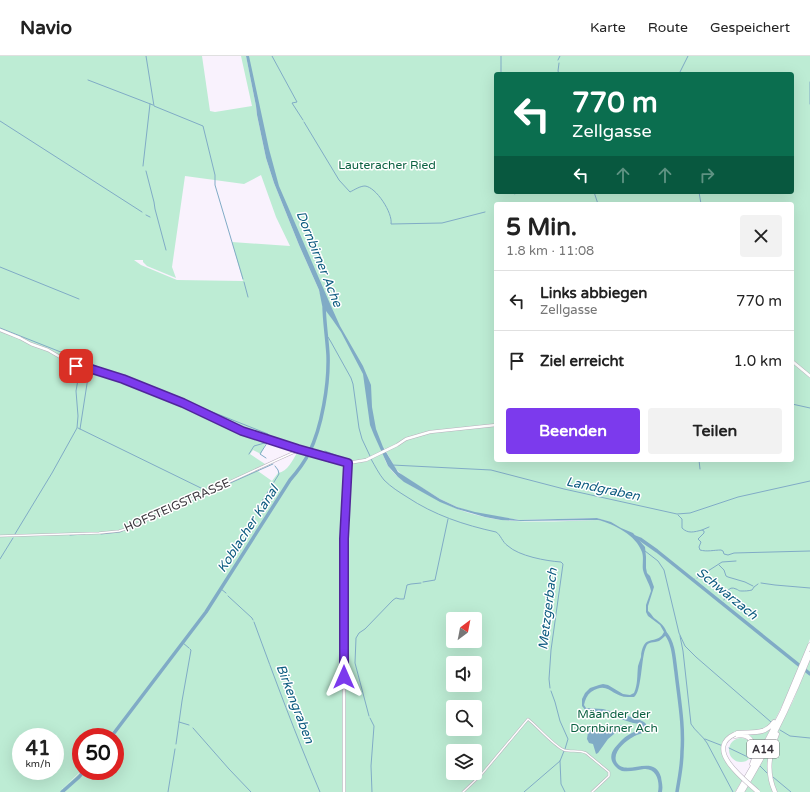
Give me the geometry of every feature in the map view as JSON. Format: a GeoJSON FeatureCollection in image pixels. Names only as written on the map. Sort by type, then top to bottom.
{"type":"FeatureCollection","features":[{"type":"Feature","properties":{"kind":"highway","name":"A14"},"geometry":{"type":"LineString","coordinates":[[804,665],[810,645]]}},
{"type":"Feature","properties":{"kind":"highway","name":"A14"},"geometry":{"type":"LineString","coordinates":[[742,792],[756,768],[784,712],[801,671],[810,654]]}},
{"type":"Feature","properties":{"kind":"highway","name":"A14"},"geometry":{"type":"LineString","coordinates":[[738,792],[784,712]]}},
{"type":"Feature","properties":{"kind":"highway"},"geometry":{"type":"LineString","coordinates":[[758,792],[725,758],[723,753],[724,744],[728,738],[735,735],[762,731],[772,725],[784,712]]}},
{"type":"Feature","properties":{"kind":"highway"},"geometry":{"type":"LineString","coordinates":[[775,792],[769,771],[770,758],[774,740],[786,715],[784,712]]}},
{"type":"Feature","properties":{"kind":"highway"},"geometry":{"type":"LineString","coordinates":[[742,784],[753,763],[755,750],[753,744],[748,738],[742,735],[735,735],[726,746],[726,754],[735,766],[762,792]]}},
{"type":"Feature","properties":{"kind":"main road"},"geometry":{"type":"LineString","coordinates":[[0,330],[52,352],[72,364],[123,379],[183,403],[242,431],[348,463],[372,457],[406,439],[430,432],[494,425]]}},
{"type":"Feature","properties":{"kind":"main road"},"geometry":{"type":"LineString","coordinates":[[794,363],[810,376]]}},
{"type":"Feature","properties":{"kind":"main road"},"geometry":{"type":"LineString","coordinates":[[344,792],[344,539],[348,463]]}},
{"type":"Feature","properties":{"kind":"street","name":"HOFSTEIGSTRASSE"},"geometry":{"type":"LineString","coordinates":[[0,536],[99,533],[124,530],[283,458],[297,451],[298,449]]}},
{"type":"Feature","properties":{"kind":"street"},"geometry":{"type":"LineString","coordinates":[[463,792],[481,776],[528,719],[560,748],[569,751],[586,753],[608,772],[609,776],[592,792]]}},
{"type":"Feature","properties":{"kind":"green space"},"geometry":{"type":"Polygon","coordinates":[[[0,56],[202,56],[210,111],[215,112],[252,106],[241,56],[246,56],[266,158],[274,183],[319,290],[324,307],[326,306],[275,183],[248,56],[810,56],[810,375],[795,362],[810,378],[810,639],[801,664],[773,723],[760,730],[736,732],[727,737],[722,751],[743,779],[735,792],[344,792],[347,465],[343,579],[343,792],[0,792],[0,56]],[[261,175],[244,184],[185,176],[172,267],[176,278],[147,266],[143,260],[134,260],[141,265],[177,280],[243,281],[232,242],[290,246],[276,217],[261,175]],[[266,442],[261,454],[253,450],[250,454],[265,464],[255,469],[272,481],[278,473],[287,468],[297,452],[266,442]],[[384,448],[381,449],[385,460],[396,475],[415,488],[462,511],[493,519],[515,521],[550,522],[598,520],[609,522],[597,518],[519,520],[475,513],[440,499],[403,476],[396,469],[384,448]]]}},
{"type":"Feature","properties":{"kind":"green space"},"geometry":{"type":"Polygon","coordinates":[[[810,659],[810,792],[744,792],[793,701],[810,659]]]}},
{"type":"Feature","properties":{"kind":"green space"},"geometry":{"type":"Polygon","coordinates":[[[772,726],[757,755],[755,743],[745,734],[760,733],[772,726]]]}},
{"type":"Feature","properties":{"kind":"green space"},"geometry":{"type":"Polygon","coordinates":[[[741,738],[746,739],[752,745],[752,755],[746,761],[741,762],[736,761],[730,755],[729,750],[730,745],[736,739],[741,738]]]}},
{"type":"Feature","properties":{"kind":"water"},"geometry":{"type":"Polygon","coordinates":[[[246,56],[249,56],[269,149],[279,186],[340,326],[363,366],[371,385],[372,407],[376,429],[383,447],[398,472],[440,499],[457,507],[519,520],[597,518],[611,522],[633,533],[645,547],[647,573],[650,576],[654,587],[648,606],[648,611],[663,626],[668,636],[666,635],[659,641],[647,645],[644,652],[639,688],[634,697],[618,695],[606,688],[602,688],[591,692],[586,698],[584,705],[586,708],[603,709],[638,719],[646,724],[645,731],[630,739],[618,750],[616,754],[616,761],[620,766],[625,768],[652,766],[657,770],[661,777],[662,792],[658,792],[657,776],[652,771],[644,769],[622,771],[619,770],[612,762],[611,755],[615,748],[625,737],[641,727],[640,724],[602,713],[586,711],[582,706],[582,699],[585,693],[590,688],[603,684],[608,685],[623,694],[630,695],[634,693],[637,683],[638,666],[644,645],[649,641],[659,638],[664,632],[660,625],[648,616],[646,612],[646,605],[651,591],[643,570],[643,554],[639,546],[630,535],[624,531],[611,524],[598,520],[521,521],[501,520],[457,509],[440,502],[404,482],[388,466],[370,425],[363,374],[341,332],[322,305],[319,290],[274,183],[266,158],[246,56]]]}},
{"type":"Feature","properties":{"kind":"water"},"geometry":{"type":"Polygon","coordinates":[[[593,726],[625,726],[625,728],[608,739],[596,754],[593,744],[589,743],[587,739],[588,732],[593,726]]]}},
{"type":"Feature","properties":{"kind":"waterway"},"geometry":{"type":"LineString","coordinates":[[146,56],[154,106],[203,126],[215,175],[215,185],[243,279]]}},
{"type":"Feature","properties":{"kind":"waterway"},"geometry":{"type":"LineString","coordinates":[[272,56],[297,102],[292,103],[303,120]]}},
{"type":"Feature","properties":{"kind":"waterway"},"geometry":{"type":"LineString","coordinates":[[501,56],[501,72]]}},
{"type":"Feature","properties":{"kind":"waterway"},"geometry":{"type":"LineString","coordinates":[[558,60],[560,56]]}},
{"type":"Feature","properties":{"kind":"waterway"},"geometry":{"type":"LineString","coordinates":[[680,72],[688,56]]}},
{"type":"Feature","properties":{"kind":"waterway"},"geometry":{"type":"LineString","coordinates":[[558,72],[559,63]]}},
{"type":"Feature","properties":{"kind":"waterway"},"geometry":{"type":"LineString","coordinates":[[88,80],[153,105]]}},
{"type":"Feature","properties":{"kind":"waterway","name":"Birkengraben"},"geometry":{"type":"LineString","coordinates":[[810,82],[810,104]]}},
{"type":"Feature","properties":{"kind":"waterway"},"geometry":{"type":"LineString","coordinates":[[143,166],[150,104]]}},
{"type":"Feature","properties":{"kind":"waterway"},"geometry":{"type":"LineString","coordinates":[[0,121],[142,212]]}},
{"type":"Feature","properties":{"kind":"waterway"},"geometry":{"type":"LineString","coordinates":[[304,122],[339,180],[350,192],[359,187],[365,186],[374,191],[387,207],[391,224],[442,223],[485,212]]}},
{"type":"Feature","properties":{"kind":"waterway"},"geometry":{"type":"LineString","coordinates":[[146,171],[166,250]]}},
{"type":"Feature","properties":{"kind":"waterway"},"geometry":{"type":"LineString","coordinates":[[595,194],[597,202]]}},
{"type":"Feature","properties":{"kind":"waterway"},"geometry":{"type":"LineString","coordinates":[[699,194],[701,202]]}},
{"type":"Feature","properties":{"kind":"waterway"},"geometry":{"type":"LineString","coordinates":[[146,215],[150,217]]}},
{"type":"Feature","properties":{"kind":"waterway"},"geometry":{"type":"LineString","coordinates":[[0,267],[79,299]]}},
{"type":"Feature","properties":{"kind":"waterway"},"geometry":{"type":"LineString","coordinates":[[244,282],[248,297]]}},
{"type":"Feature","properties":{"kind":"waterway","name":"Koblacher Kanal"},"geometry":{"type":"LineString","coordinates":[[118,728],[206,612],[290,480],[305,460],[314,443],[324,405],[328,366],[324,303]]}},
{"type":"Feature","properties":{"kind":"waterway"},"geometry":{"type":"LineString","coordinates":[[0,328],[268,434],[269,438]]}},
{"type":"Feature","properties":{"kind":"waterway"},"geometry":{"type":"LineString","coordinates":[[326,337],[328,337],[351,378],[359,428],[362,439],[370,456]]}},
{"type":"Feature","properties":{"kind":"waterway"},"geometry":{"type":"LineString","coordinates":[[15,534],[77,428],[78,416],[76,391],[80,368]]}},
{"type":"Feature","properties":{"kind":"waterway"},"geometry":{"type":"LineString","coordinates":[[80,429],[89,371]]}},
{"type":"Feature","properties":{"kind":"waterway"},"geometry":{"type":"LineString","coordinates":[[794,404],[810,408]]}},
{"type":"Feature","properties":{"kind":"waterway"},"geometry":{"type":"LineString","coordinates":[[78,428],[205,490]]}},
{"type":"Feature","properties":{"kind":"waterway"},"geometry":{"type":"LineString","coordinates":[[273,437],[293,444]]}},
{"type":"Feature","properties":{"kind":"waterway"},"geometry":{"type":"LineString","coordinates":[[249,454],[254,446],[268,442]]}},
{"type":"Feature","properties":{"kind":"waterway","name":"Landgraben"},"geometry":{"type":"LineString","coordinates":[[266,458],[260,454],[267,443]]}},
{"type":"Feature","properties":{"kind":"waterway"},"geometry":{"type":"LineString","coordinates":[[325,451],[348,461]]}},
{"type":"Feature","properties":{"kind":"waterway","name":"Metzgerbach"},"geometry":{"type":"LineString","coordinates":[[371,459],[379,473],[389,485],[417,503],[450,519],[496,532],[506,544],[519,553],[541,559],[561,562],[563,564],[551,650],[549,679],[550,688]]}},
{"type":"Feature","properties":{"kind":"waterway"},"geometry":{"type":"LineString","coordinates":[[699,462],[700,469]]}},
{"type":"Feature","properties":{"kind":"waterway"},"geometry":{"type":"LineString","coordinates":[[210,492],[273,464]]}},
{"type":"Feature","properties":{"kind":"waterway","name":"Landgraben"},"geometry":{"type":"LineString","coordinates":[[392,465],[491,470],[564,489],[677,514],[690,513],[738,497],[810,481]]}},
{"type":"Feature","properties":{"kind":"waterway","name":"Landgraben"},"geometry":{"type":"LineString","coordinates":[[259,506],[279,474],[275,466]]}},
{"type":"Feature","properties":{"kind":"waterway"},"geometry":{"type":"LineString","coordinates":[[101,534],[120,532],[206,494]]}},
{"type":"Feature","properties":{"kind":"waterway"},"geometry":{"type":"LineString","coordinates":[[678,515],[682,519],[682,528],[684,530],[691,532],[704,531],[698,539],[701,542],[699,547],[700,550],[721,550],[724,554],[728,555],[734,553],[810,551]]}},
{"type":"Feature","properties":{"kind":"waterway"},"geometry":{"type":"LineString","coordinates":[[423,582],[435,580],[448,519]]}},
{"type":"Feature","properties":{"kind":"waterway"},"geometry":{"type":"LineString","coordinates":[[702,530],[709,527]]}},
{"type":"Feature","properties":{"kind":"waterway"},"geometry":{"type":"LineString","coordinates":[[70,535],[85,534]]}},
{"type":"Feature","properties":{"kind":"waterway","name":"Schwarzach"},"geometry":{"type":"LineString","coordinates":[[635,537],[657,551],[810,674]]}},
{"type":"Feature","properties":{"kind":"waterway"},"geometry":{"type":"LineString","coordinates":[[0,559],[13,538]]}},
{"type":"Feature","properties":{"kind":"waterway"},"geometry":{"type":"LineString","coordinates":[[645,551],[658,561],[664,570],[679,633],[685,646],[771,722]]}},
{"type":"Feature","properties":{"kind":"waterway"},"geometry":{"type":"LineString","coordinates":[[697,578],[722,562],[736,561]]}},
{"type":"Feature","properties":{"kind":"waterway"},"geometry":{"type":"LineString","coordinates":[[719,565],[724,570],[726,576],[753,586]]}},
{"type":"Feature","properties":{"kind":"waterway"},"geometry":{"type":"LineString","coordinates":[[369,716],[355,663],[356,638],[359,633],[365,629],[393,600],[396,598],[404,599],[407,585],[421,583]]}},
{"type":"Feature","properties":{"kind":"waterway"},"geometry":{"type":"LineString","coordinates":[[761,583],[810,588]]}},
{"type":"Feature","properties":{"kind":"waterway"},"geometry":{"type":"LineString","coordinates":[[724,600],[729,589],[731,588],[741,591],[749,591],[758,584]]}},
{"type":"Feature","properties":{"kind":"waterway","name":"Birkengraben"},"geometry":{"type":"LineString","coordinates":[[221,589],[226,593]]}},
{"type":"Feature","properties":{"kind":"waterway","name":"Birkengraben"},"geometry":{"type":"LineString","coordinates":[[228,596],[253,620]]}},
{"type":"Feature","properties":{"kind":"waterway","name":"Birkengraben"},"geometry":{"type":"LineString","coordinates":[[254,622],[294,729],[320,792]]}},
{"type":"Feature","properties":{"kind":"waterway"},"geometry":{"type":"LineString","coordinates":[[666,634],[671,642],[673,652],[682,722],[682,757],[677,792]]}},
{"type":"Feature","properties":{"kind":"waterway"},"geometry":{"type":"LineString","coordinates":[[680,636],[691,724],[707,743],[733,792]]}},
{"type":"Feature","properties":{"kind":"waterway"},"geometry":{"type":"LineString","coordinates":[[183,643],[189,648]]}},
{"type":"Feature","properties":{"kind":"waterway"},"geometry":{"type":"LineString","coordinates":[[176,744],[190,649]]}},
{"type":"Feature","properties":{"kind":"waterway","name":"Metzgerbach"},"geometry":{"type":"LineString","coordinates":[[551,691],[560,721],[568,739],[565,749]]}},
{"type":"Feature","properties":{"kind":"waterway"},"geometry":{"type":"LineString","coordinates":[[370,718],[374,726],[371,766],[372,792]]}},
{"type":"Feature","properties":{"kind":"waterway"},"geometry":{"type":"LineString","coordinates":[[179,722],[189,725]]}},
{"type":"Feature","properties":{"kind":"waterway"},"geometry":{"type":"LineString","coordinates":[[193,728],[251,792]]}},
{"type":"Feature","properties":{"kind":"waterway"},"geometry":{"type":"LineString","coordinates":[[780,730],[790,736],[810,738]]}},
{"type":"Feature","properties":{"kind":"waterway"},"geometry":{"type":"LineString","coordinates":[[705,739],[723,746]]}},
{"type":"Feature","properties":{"kind":"waterway"},"geometry":{"type":"LineString","coordinates":[[729,748],[752,759]]}},
{"type":"Feature","properties":{"kind":"waterway"},"geometry":{"type":"LineString","coordinates":[[168,792],[175,749]]}},
{"type":"Feature","properties":{"kind":"waterway","name":"Metzgerbach"},"geometry":{"type":"LineString","coordinates":[[524,792],[560,761],[564,751]]}},
{"type":"Feature","properties":{"kind":"waterway"},"geometry":{"type":"LineString","coordinates":[[560,761],[561,784],[565,792]]}},
{"type":"Feature","properties":{"kind":"waterway"},"geometry":{"type":"LineString","coordinates":[[760,766],[767,773]]}},
{"type":"Feature","properties":{"kind":"waterway"},"geometry":{"type":"LineString","coordinates":[[773,777],[791,792]]}},
{"type":"Feature","properties":{"kind":"waterway","name":"Koblacher Kanal"},"geometry":{"type":"LineString","coordinates":[[62,792],[76,780]]}},
{"type":"Feature","properties":{"kind":"route"},"geometry":{"type":"LineString","coordinates":[[76,366],[85,367],[123,379],[183,403],[242,431],[348,463],[344,539],[344,677]]}},
{"type":"Feature","properties":{"kind":"park label","name":"Lauteracher Ried"},"geometry":{"type":"Point","coordinates":[387,165]}},
{"type":"Feature","properties":{"kind":"park label","name":"Mäander der Dornbirner Ach"},"geometry":{"type":"Point","coordinates":[614,721]}},
{"type":"Feature","properties":{"kind":"water label","name":"Dornbirner Ache"},"geometry":{"type":"Point","coordinates":[319,259]}}]}
